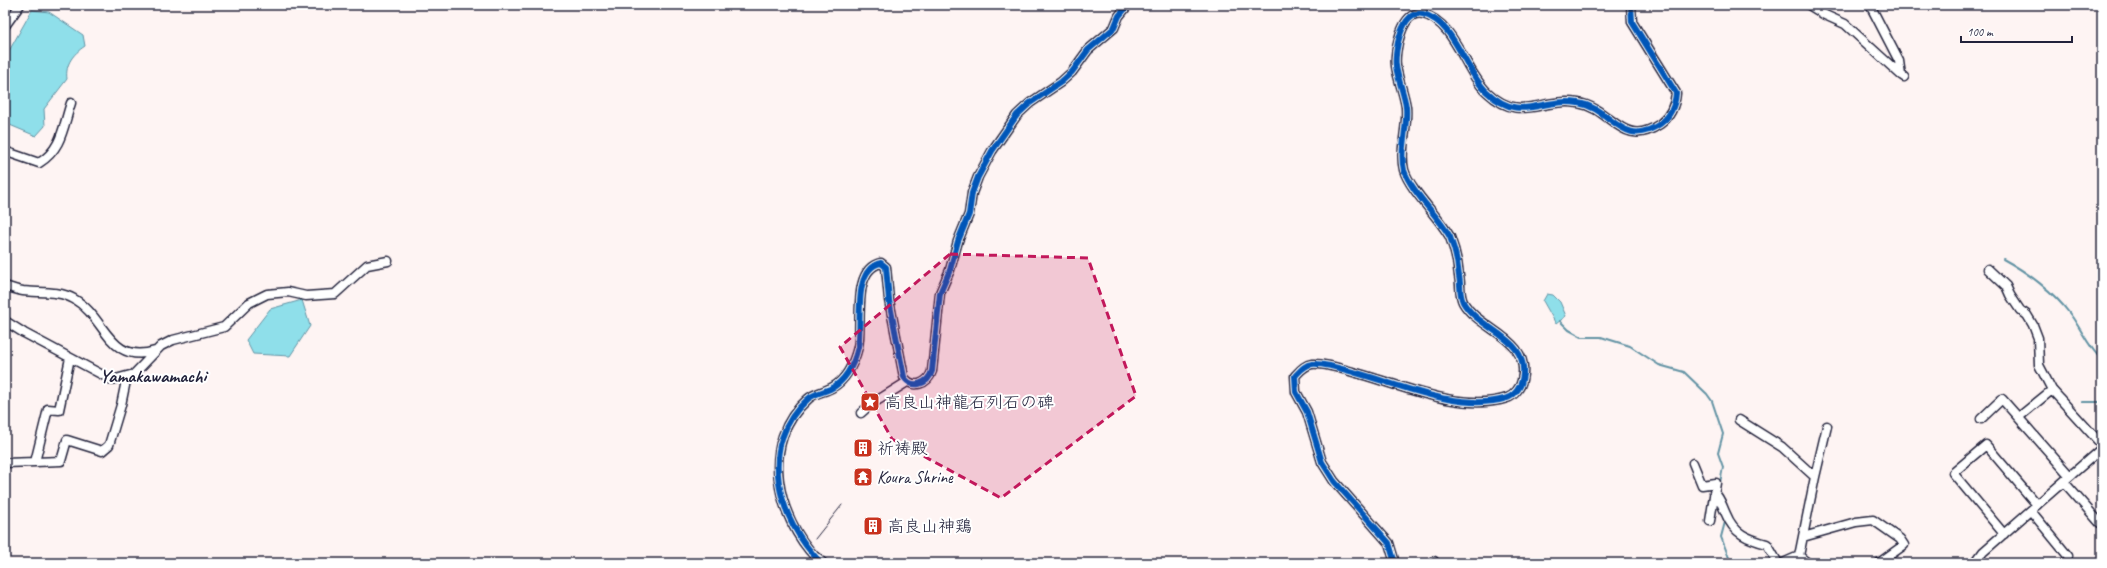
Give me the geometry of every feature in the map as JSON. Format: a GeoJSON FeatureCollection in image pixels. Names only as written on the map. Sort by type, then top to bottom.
{"type":"FeatureCollection","features":[{"type":"Feature","properties":{"kind":"street"},"geometry":{"type":"LineString","coordinates":[[5,26],[20,5]]}},
{"type":"Feature","properties":{"kind":"street"},"geometry":{"type":"LineString","coordinates":[[819,561],[803,544],[789,516],[780,488],[777,458],[781,440],[791,417],[809,398],[833,387],[846,376],[853,363],[858,345],[862,287],[865,274],[874,264],[881,263],[886,267],[890,300],[904,377],[907,382],[914,384],[923,383],[930,377],[940,293],[950,270],[958,241],[969,214],[972,193],[978,177],[992,151],[1017,115],[1030,103],[1061,82],[1072,72],[1088,50],[1114,28],[1119,16],[1128,5]]}},
{"type":"Feature","properties":{"kind":"street"},"geometry":{"type":"LineString","coordinates":[[1395,563],[1389,543],[1337,484],[1322,462],[1308,412],[1296,392],[1295,376],[1303,367],[1312,364],[1341,368],[1448,400],[1463,402],[1508,398],[1516,392],[1522,383],[1524,374],[1523,362],[1510,342],[1473,314],[1463,303],[1460,295],[1460,276],[1455,249],[1450,237],[1404,172],[1402,158],[1406,108],[1396,57],[1404,25],[1412,15],[1418,13],[1424,14],[1443,27],[1486,92],[1507,107],[1529,108],[1556,103],[1575,102],[1588,104],[1618,127],[1638,133],[1650,130],[1665,120],[1675,102],[1676,93],[1632,22],[1631,5]]}},
{"type":"Feature","properties":{"kind":"street"},"geometry":{"type":"LineString","coordinates":[[1809,5],[1825,15],[1845,24],[1902,76],[1899,61],[1870,5]]}},
{"type":"Feature","properties":{"kind":"street"},"geometry":{"type":"LineString","coordinates":[[5,154],[7,152],[39,163],[50,156],[57,146],[71,103]]}},
{"type":"Feature","properties":{"kind":"street"},"geometry":{"type":"LineString","coordinates":[[5,321],[112,380],[134,374],[156,351],[173,340],[224,326],[249,303],[267,294],[288,292],[306,296],[334,294],[367,265],[388,261]]}},
{"type":"Feature","properties":{"kind":"street"},"geometry":{"type":"LineString","coordinates":[[1975,563],[1983,552],[2067,479],[2102,446],[2052,390],[2039,365],[2038,338],[2033,325],[2027,314],[2020,310],[2006,286],[1988,269]]}},
{"type":"Feature","properties":{"kind":"street"},"geometry":{"type":"LineString","coordinates":[[5,286],[21,291],[60,293],[74,298],[101,325],[113,344],[136,354],[156,351]]}},
{"type":"Feature","properties":{"kind":"street"},"geometry":{"type":"LineString","coordinates":[[35,462],[48,409],[59,410],[70,358]]}},
{"type":"Feature","properties":{"kind":"street"},"geometry":{"type":"LineString","coordinates":[[5,463],[61,461],[68,440],[102,452],[109,445],[121,405],[126,376]]}},
{"type":"Feature","properties":{"kind":"street"},"geometry":{"type":"LineString","coordinates":[[861,413],[870,405],[907,382]]}},
{"type":"Feature","properties":{"kind":"street"},"geometry":{"type":"LineString","coordinates":[[2020,417],[2052,390]]}},
{"type":"Feature","properties":{"kind":"street"},"geometry":{"type":"LineString","coordinates":[[1981,419],[2002,399],[2020,417],[2100,523]]}},
{"type":"Feature","properties":{"kind":"street"},"geometry":{"type":"LineString","coordinates":[[1739,420],[1782,447],[1815,477]]}},
{"type":"Feature","properties":{"kind":"street"},"geometry":{"type":"LineString","coordinates":[[1799,556],[1827,426]]}},
{"type":"Feature","properties":{"kind":"street"},"geometry":{"type":"LineString","coordinates":[[2004,534],[1953,473],[1986,445],[2068,556]]}},
{"type":"Feature","properties":{"kind":"street"},"geometry":{"type":"LineString","coordinates":[[1693,463],[1702,485],[1716,483],[1717,495],[1729,522],[1736,531],[1749,540],[1767,544],[1778,563]]}},
{"type":"Feature","properties":{"kind":"street"},"geometry":{"type":"LineString","coordinates":[[1710,521],[1717,495]]}},
{"type":"Feature","properties":{"kind":"street"},"geometry":{"type":"LineString","coordinates":[[1803,537],[1856,522],[1873,520],[1900,539],[1904,545],[1879,563]]}},
{"type":"Feature","properties":{"kind":"street"},"geometry":{"type":"LineString","coordinates":[[1783,563],[1799,556]]}},
{"type":"Feature","properties":{"kind":"street"},"geometry":{"type":"LineString","coordinates":[[1799,556],[1808,563]]}},
{"type":"Feature","properties":{"kind":"highlighted area"},"geometry":{"type":"Polygon","coordinates":[[[950,254],[1088,258],[1136,396],[1001,498],[892,439],[840,347],[950,254]]]}},
{"type":"Feature","properties":{"kind":"water"},"geometry":{"type":"Polygon","coordinates":[[[32,10],[49,12],[83,35],[85,46],[77,52],[71,60],[67,69],[67,79],[44,109],[45,126],[36,136],[5,123],[5,58],[32,10]]]}},
{"type":"Feature","properties":{"kind":"water"},"geometry":{"type":"Polygon","coordinates":[[[1547,294],[1553,295],[1560,302],[1566,316],[1556,324],[1543,301],[1547,294]]]}},
{"type":"Feature","properties":{"kind":"water"},"geometry":{"type":"Polygon","coordinates":[[[302,300],[310,326],[290,356],[253,354],[246,340],[270,309],[302,300]]]}},
{"type":"Feature","properties":{"kind":"waterway"},"geometry":{"type":"LineString","coordinates":[[2003,259],[2031,276],[2064,306],[2093,350],[2102,360]]}},
{"type":"Feature","properties":{"kind":"waterway"},"geometry":{"type":"LineString","coordinates":[[1560,321],[1569,330],[1582,337],[1601,337],[1630,346],[1659,365],[1684,372],[1707,394],[1712,401],[1723,434],[1718,453],[1723,467],[1718,493]]}},
{"type":"Feature","properties":{"kind":"waterway"},"geometry":{"type":"LineString","coordinates":[[2082,402],[2102,402]]}},
{"type":"Feature","properties":{"kind":"waterway"},"geometry":{"type":"LineString","coordinates":[[1723,518],[1725,522],[1721,537],[1731,563]]}},
{"type":"Feature","properties":{"kind":"tram line"},"geometry":{"type":"LineString","coordinates":[[815,539],[842,505]]}},
{"type":"Feature","properties":{"kind":"cycle path"},"geometry":{"type":"LineString","coordinates":[[821,563],[806,545],[794,526],[784,504],[779,482],[778,460],[782,438],[792,417],[810,397],[836,386],[845,377],[852,366],[858,347],[860,299],[865,275],[872,267],[881,263],[886,267],[889,300],[904,377],[911,383],[920,384],[930,376],[932,371],[940,293],[950,270],[958,241],[969,214],[972,193],[978,177],[992,151],[1017,115],[1030,103],[1061,82],[1072,72],[1088,50],[1114,28],[1119,16],[1128,5]]}},
{"type":"Feature","properties":{"kind":"cycle path"},"geometry":{"type":"LineString","coordinates":[[1395,563],[1389,543],[1334,481],[1322,462],[1307,412],[1296,392],[1295,376],[1302,368],[1312,364],[1321,364],[1450,400],[1489,402],[1510,397],[1515,393],[1522,380],[1523,366],[1519,354],[1512,345],[1480,321],[1463,302],[1457,261],[1450,237],[1418,195],[1407,178],[1404,170],[1402,155],[1406,123],[1406,107],[1396,66],[1396,51],[1401,32],[1405,24],[1416,14],[1423,14],[1434,19],[1452,37],[1479,83],[1487,92],[1499,101],[1510,106],[1521,108],[1553,103],[1578,103],[1590,106],[1626,130],[1636,132],[1647,131],[1660,124],[1667,118],[1675,102],[1676,93],[1632,22],[1631,5]]}},
{"type":"Feature","properties":{"kind":"place","name":"高良山神龍石列石の碑"},"geometry":{"type":"Point","coordinates":[870,402]}},
{"type":"Feature","properties":{"kind":"place","name":"祈祷殿"},"geometry":{"type":"Point","coordinates":[863,448]}},
{"type":"Feature","properties":{"kind":"place","name":"Koura Shrine"},"geometry":{"type":"Point","coordinates":[863,477]}},
{"type":"Feature","properties":{"kind":"place","name":"高良山神鶏"},"geometry":{"type":"Point","coordinates":[873,526]}},
{"type":"Feature","properties":{"kind":"district","name":"Yamakawamachi"},"geometry":{"type":"Point","coordinates":[153,376]}}]}
